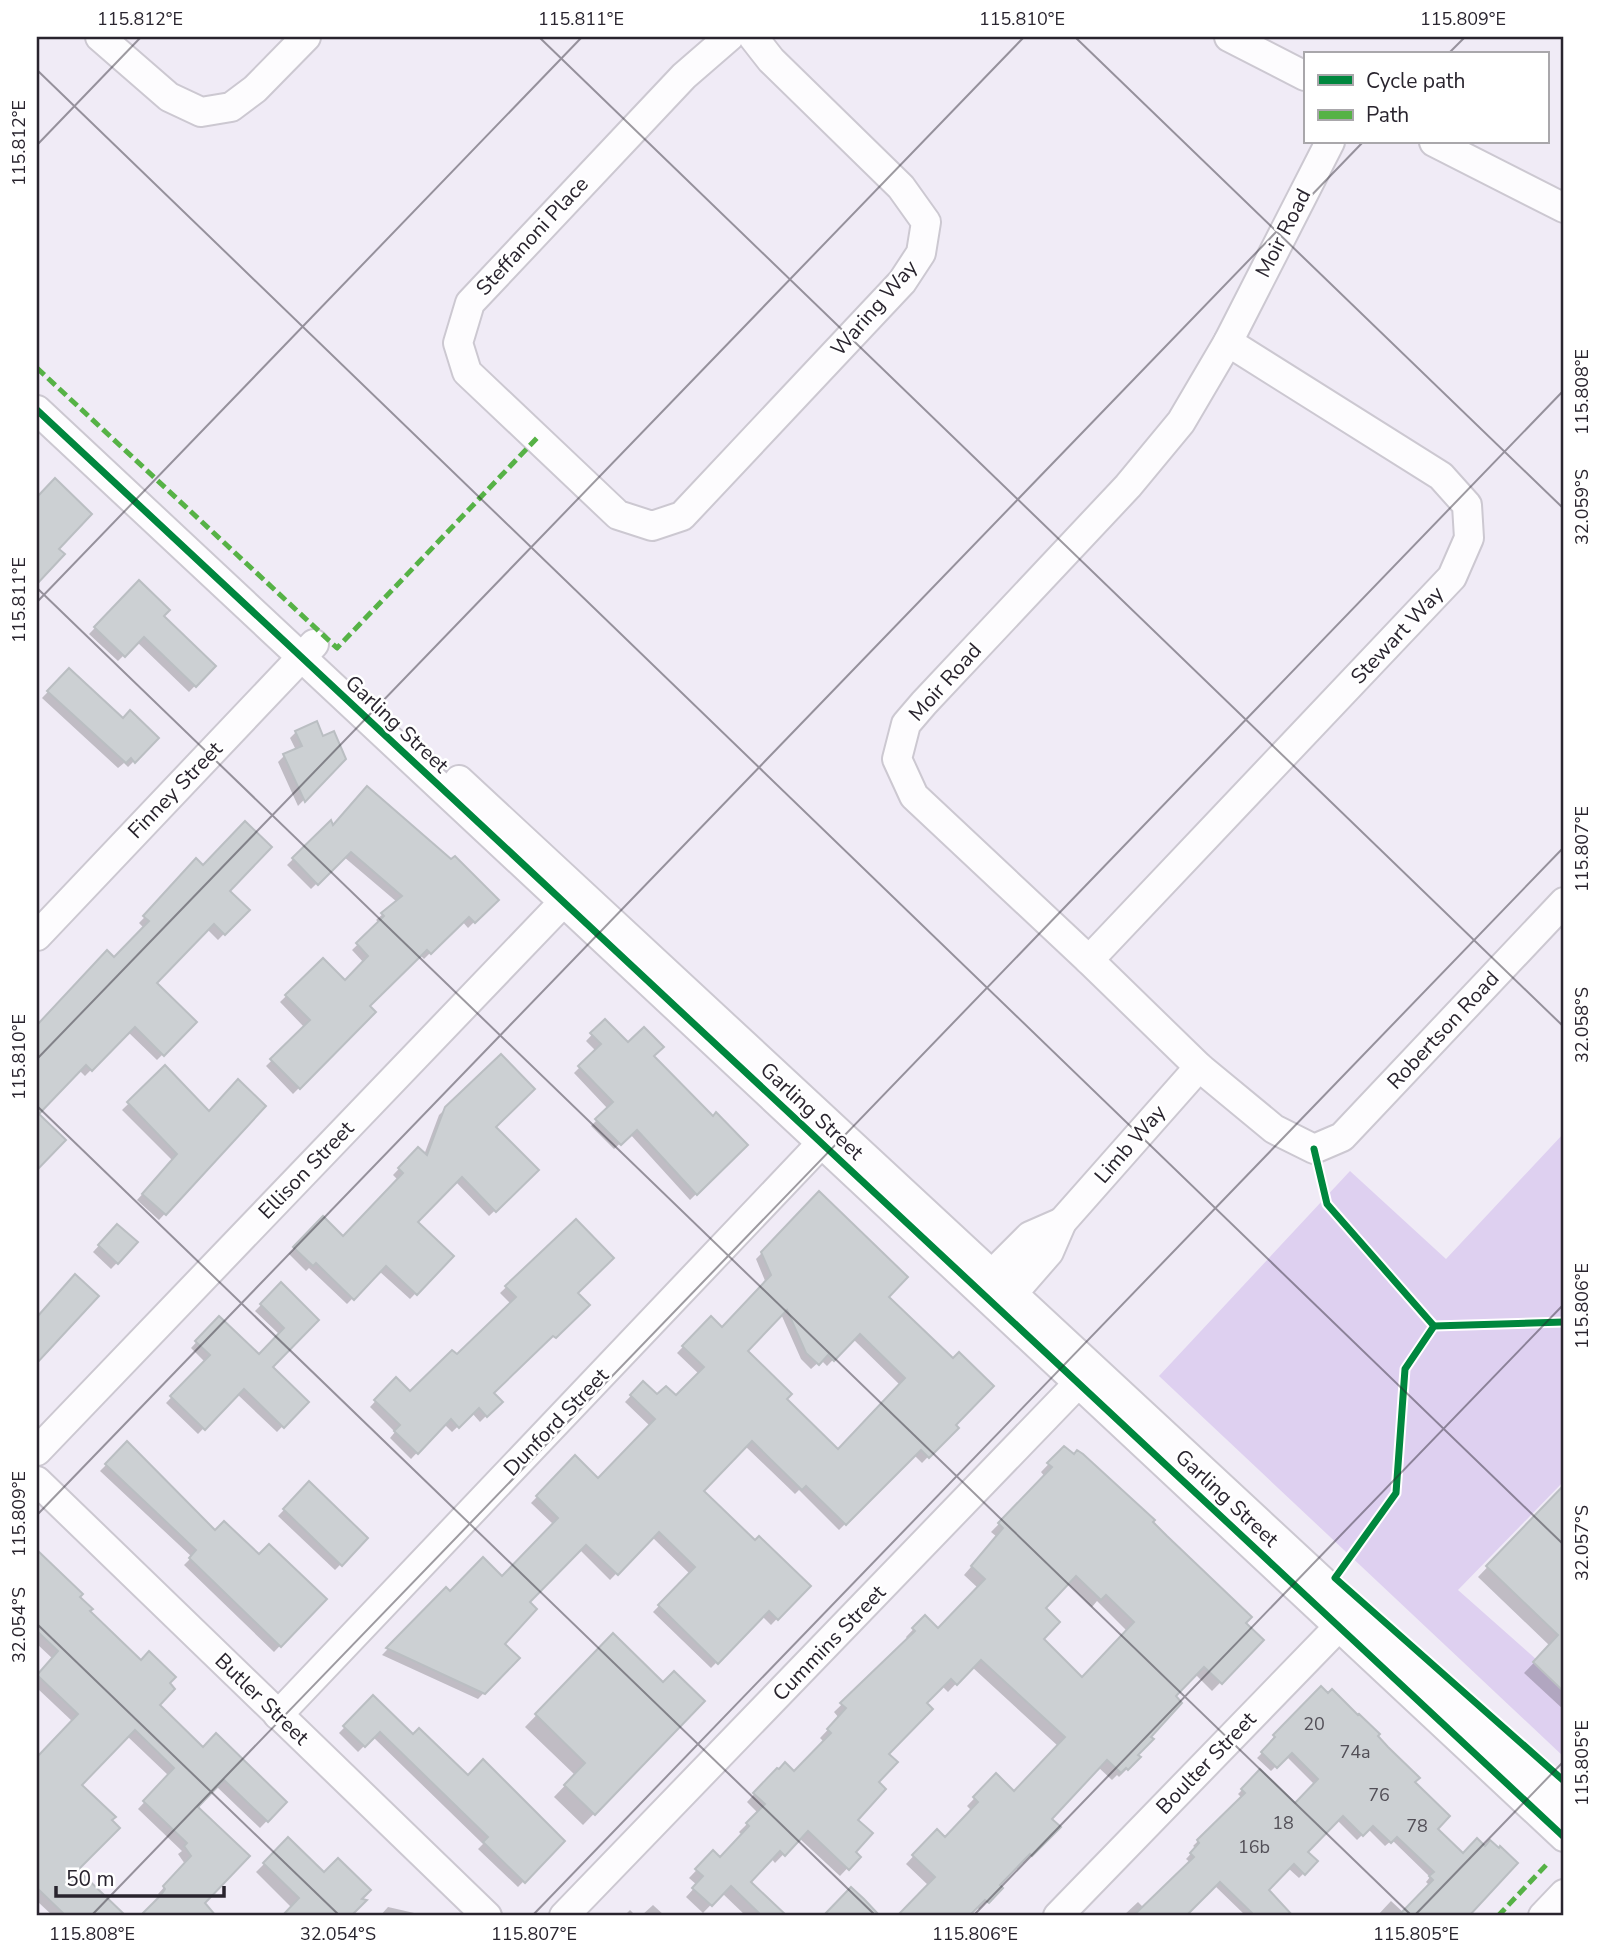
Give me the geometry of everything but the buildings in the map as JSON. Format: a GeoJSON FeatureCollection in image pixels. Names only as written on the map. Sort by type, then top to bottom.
{"type":"FeatureCollection","features":[{"type":"Feature","properties":{"kind":"street"},"geometry":{"type":"LineString","coordinates":[[100,37],[169,97],[201,112],[231,107],[256,89],[306,37]]}},
{"type":"Feature","properties":{"kind":"street","name":"Steffanoni Place"},"geometry":{"type":"LineString","coordinates":[[652,526],[618,515],[467,372],[458,343],[470,303],[684,76],[729,37]]}},
{"type":"Feature","properties":{"kind":"street","name":"Waring Way"},"geometry":{"type":"LineString","coordinates":[[652,526],[682,516],[902,282],[921,253],[926,222],[901,187],[771,60],[753,37]]}},
{"type":"Feature","properties":{"kind":"street"},"geometry":{"type":"LineString","coordinates":[[1229,37],[1304,75]]}},
{"type":"Feature","properties":{"kind":"street","name":"Moir Road"},"geometry":{"type":"LineString","coordinates":[[1314,1149],[1273,1129],[1199,1067],[914,796],[897,759],[906,724],[1128,486],[1181,422],[1228,342],[1329,144]]}},
{"type":"Feature","properties":{"kind":"street"},"geometry":{"type":"LineString","coordinates":[[1438,144],[1564,208]]}},
{"type":"Feature","properties":{"kind":"street","name":"Stewart Way"},"geometry":{"type":"LineString","coordinates":[[1089,960],[1452,577],[1469,538],[1467,505],[1441,476],[1228,342]]}},
{"type":"Feature","properties":{"kind":"street","name":"Garling Street"},"geometry":{"type":"LineString","coordinates":[[37,387],[45,417],[307,651],[1007,1301],[1346,1619],[1564,1837]]}},
{"type":"Feature","properties":{"kind":"street","name":"Finney Street"},"geometry":{"type":"LineString","coordinates":[[37,936],[307,651]]}},
{"type":"Feature","properties":{"kind":"street","name":"Ellison Street"},"geometry":{"type":"LineString","coordinates":[[37,1451],[569,896]]}},
{"type":"Feature","properties":{"kind":"street","name":"Robertson Road"},"geometry":{"type":"LineString","coordinates":[[1314,1149],[1342,1137],[1564,902]]}},
{"type":"Feature","properties":{"kind":"street","name":"Limb Way"},"geometry":{"type":"LineString","coordinates":[[1007,1301],[1049,1252],[1062,1222],[1199,1067]]}},
{"type":"Feature","properties":{"kind":"street","name":"Dunford Street"},"geometry":{"type":"LineString","coordinates":[[278,1715],[828,1136]]}},
{"type":"Feature","properties":{"kind":"street","name":"Limb Way"},"geometry":{"type":"LineString","coordinates":[[985,1281],[1030,1236],[1062,1222]]}},
{"type":"Feature","properties":{"kind":"street","name":"Cummins Street"},"geometry":{"type":"LineString","coordinates":[[564,1916],[1086,1376]]}},
{"type":"Feature","properties":{"kind":"street","name":"Butler Street"},"geometry":{"type":"LineString","coordinates":[[37,1481],[487,1916]]}},
{"type":"Feature","properties":{"kind":"street","name":"Garling Street"},"geometry":{"type":"LineString","coordinates":[[1346,1619],[1564,1805]]}},
{"type":"Feature","properties":{"kind":"street","name":"Boulter Street"},"geometry":{"type":"LineString","coordinates":[[1058,1916],[1346,1619]]}},
{"type":"Feature","properties":{"kind":"street"},"geometry":{"type":"LineString","coordinates":[[1543,1916],[1564,1894]]}},
{"type":"Feature","properties":{"kind":"shaded area"},"geometry":{"type":"Polygon","coordinates":[[[1564,1133],[1564,1481],[1458,1590],[1564,1684],[1564,1757],[1159,1376],[1350,1171],[1446,1259],[1564,1133]]]}},
{"type":"Feature","properties":{"kind":"marked path"},"geometry":{"type":"LineString","coordinates":[[37,368],[337,648],[537,438]]}},
{"type":"Feature","properties":{"kind":"marked path"},"geometry":{"type":"LineString","coordinates":[[1498,1916],[1549,1862]]}},
{"type":"Feature","properties":{"kind":"cycle path"},"geometry":{"type":"LineString","coordinates":[[37,410],[1564,1837]]}},
{"type":"Feature","properties":{"kind":"cycle path"},"geometry":{"type":"LineString","coordinates":[[1314,1149],[1327,1204],[1434,1326]]}},
{"type":"Feature","properties":{"kind":"cycle path"},"geometry":{"type":"LineString","coordinates":[[1564,1322],[1434,1326],[1405,1369],[1396,1493],[1335,1578],[1564,1781]]}}]}
